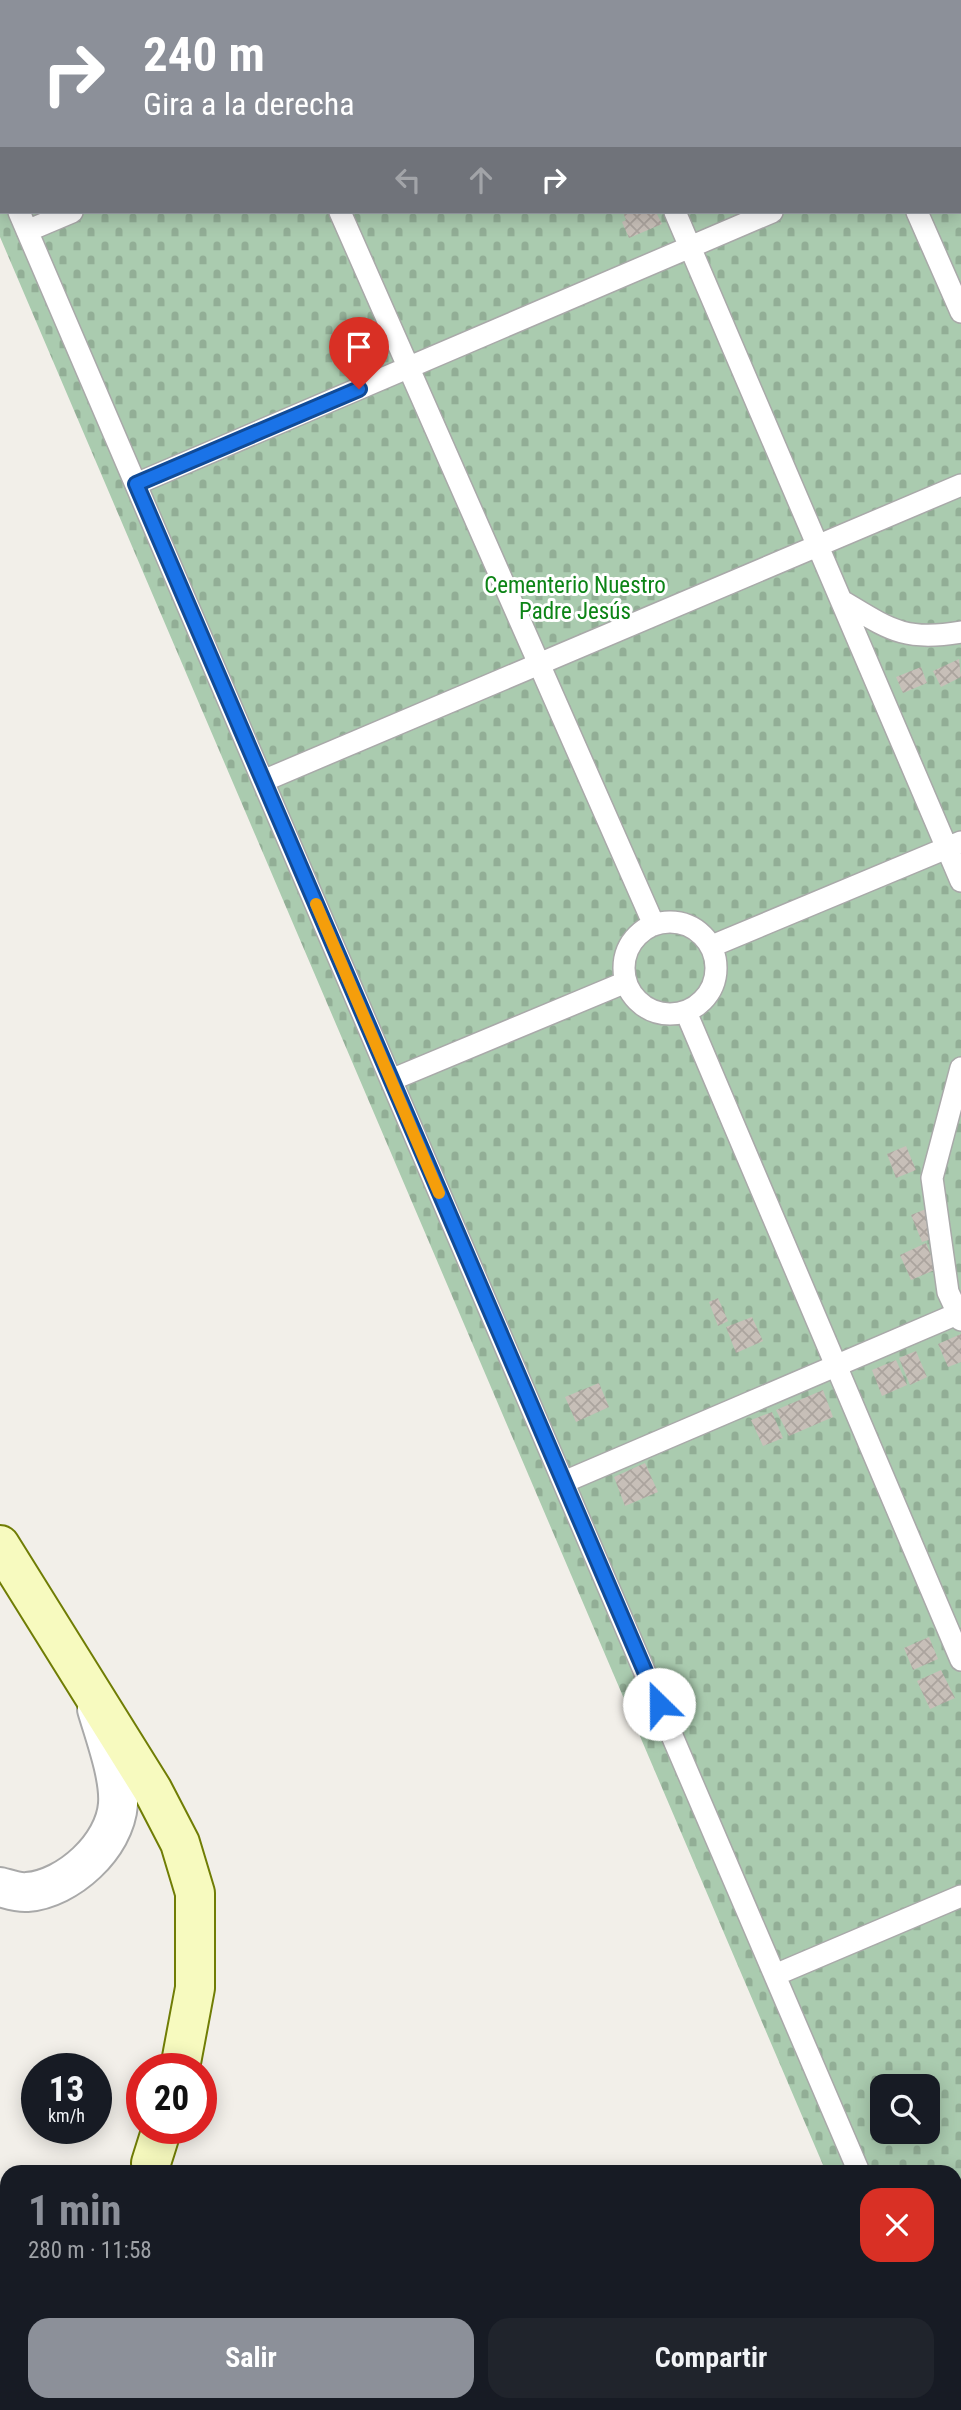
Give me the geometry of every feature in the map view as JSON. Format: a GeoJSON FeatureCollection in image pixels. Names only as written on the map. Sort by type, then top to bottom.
{"type":"FeatureCollection","features":[{"type":"Feature","properties":{"kind":"street"},"geometry":{"type":"LineString","coordinates":[[0,1545],[152,1789],[180,1843],[195,1894],[195,1988],[183,2053]]}},
{"type":"Feature","properties":{"kind":"street"},"geometry":{"type":"LineString","coordinates":[[0,1887],[27,1892],[64,1880],[91,1861],[108,1838],[118,1804],[110,1756],[93,1694]]}},
{"type":"Feature","properties":{"kind":"lane"},"geometry":{"type":"LineString","coordinates":[[61,214],[23,221],[856,2165]]}},
{"type":"Feature","properties":{"kind":"lane"},"geometry":{"type":"LineString","coordinates":[[341,214],[654,925]]}},
{"type":"Feature","properties":{"kind":"lane"},"geometry":{"type":"LineString","coordinates":[[676,214],[842,601],[954,845],[961,881]]}},
{"type":"Feature","properties":{"kind":"lane"},"geometry":{"type":"LineString","coordinates":[[136,484],[767,214]]}},
{"type":"Feature","properties":{"kind":"lane"},"geometry":{"type":"LineString","coordinates":[[918,214],[961,312]]}},
{"type":"Feature","properties":{"kind":"lane"},"geometry":{"type":"LineString","coordinates":[[263,781],[961,485]]}},
{"type":"Feature","properties":{"kind":"lane"},"geometry":{"type":"LineString","coordinates":[[842,601],[899,634],[938,636],[961,632]]}},
{"type":"Feature","properties":{"kind":"lane"},"geometry":{"type":"LineString","coordinates":[[712,946],[954,845]]}},
{"type":"Feature","properties":{"kind":"lane"},"geometry":{"type":"LineString","coordinates":[[681,923],[693,927],[712,946],[717,977],[711,992],[701,1004],[686,1012],[674,1015],[650,1010],[639,1003],[626,982],[624,968],[632,942],[654,925],[681,923]]}},
{"type":"Feature","properties":{"kind":"lane"},"geometry":{"type":"LineString","coordinates":[[391,1080],[626,982]]}},
{"type":"Feature","properties":{"kind":"lane"},"geometry":{"type":"LineString","coordinates":[[686,1012],[961,1660]]}},
{"type":"Feature","properties":{"kind":"lane"},"geometry":{"type":"LineString","coordinates":[[564,1482],[836,1366],[959,1317],[948,1292],[932,1178],[961,1068]]}},
{"type":"Feature","properties":{"kind":"lane"},"geometry":{"type":"LineString","coordinates":[[775,1975],[961,1896]]}},
{"type":"Feature","properties":{"kind":"green space","name":"Cementerio Nuestro Padre Jesús"},"geometry":{"type":"Polygon","coordinates":[[[0,214],[961,214],[961,2165],[823,2165],[0,237],[0,214]]]}},
{"type":"Feature","properties":{"kind":"building"},"geometry":{"type":"Polygon","coordinates":[[[624,214],[657,214],[662,224],[629,238],[622,222],[626,220],[624,214]]]}},
{"type":"Feature","properties":{"kind":"building"},"geometry":{"type":"Polygon","coordinates":[[[959,659],[961,677],[941,687],[933,671],[959,659]]]}},
{"type":"Feature","properties":{"kind":"building"},"geometry":{"type":"Polygon","coordinates":[[[921,667],[927,683],[903,693],[896,677],[921,667]]]}},
{"type":"Feature","properties":{"kind":"building"},"geometry":{"type":"Polygon","coordinates":[[[906,1146],[916,1170],[896,1178],[887,1154],[906,1146]]]}},
{"type":"Feature","properties":{"kind":"building"},"geometry":{"type":"Polygon","coordinates":[[[926,1209],[938,1237],[922,1242],[911,1215],[926,1209]]]}},
{"type":"Feature","properties":{"kind":"building"},"geometry":{"type":"Polygon","coordinates":[[[926,1243],[937,1269],[911,1280],[900,1255],[926,1243]]]}},
{"type":"Feature","properties":{"kind":"building"},"geometry":{"type":"Polygon","coordinates":[[[718,1298],[728,1321],[718,1326],[709,1302],[718,1298]]]}},
{"type":"Feature","properties":{"kind":"building"},"geometry":{"type":"Polygon","coordinates":[[[752,1317],[763,1341],[736,1353],[726,1327],[752,1317]]]}},
{"type":"Feature","properties":{"kind":"building"},"geometry":{"type":"Polygon","coordinates":[[[961,1334],[961,1362],[948,1367],[938,1344],[961,1334]]]}},
{"type":"Feature","properties":{"kind":"building"},"geometry":{"type":"Polygon","coordinates":[[[916,1351],[927,1377],[910,1385],[899,1358],[916,1351]]]}},
{"type":"Feature","properties":{"kind":"building"},"geometry":{"type":"Polygon","coordinates":[[[896,1360],[907,1385],[882,1396],[872,1370],[896,1360]]]}},
{"type":"Feature","properties":{"kind":"building"},"geometry":{"type":"Polygon","coordinates":[[[599,1383],[609,1407],[576,1422],[565,1397],[599,1383]]]}},
{"type":"Feature","properties":{"kind":"building"},"geometry":{"type":"Polygon","coordinates":[[[823,1390],[833,1417],[789,1436],[776,1410],[823,1390]]]}},
{"type":"Feature","properties":{"kind":"building"},"geometry":{"type":"Polygon","coordinates":[[[772,1412],[783,1438],[763,1446],[751,1420],[772,1412]]]}},
{"type":"Feature","properties":{"kind":"building"},"geometry":{"type":"Polygon","coordinates":[[[645,1463],[658,1492],[625,1506],[614,1477],[645,1463]]]}},
{"type":"Feature","properties":{"kind":"building"},"geometry":{"type":"Polygon","coordinates":[[[929,1637],[938,1659],[913,1670],[904,1648],[929,1637]]]}},
{"type":"Feature","properties":{"kind":"building"},"geometry":{"type":"Polygon","coordinates":[[[941,1670],[955,1698],[930,1709],[917,1681],[941,1670]]]}},
{"type":"Feature","properties":{"kind":"slow traffic"},"geometry":{"type":"LineString","coordinates":[[316,904],[439,1193]]}},
{"type":"Feature","properties":{"kind":"route"},"geometry":{"type":"LineString","coordinates":[[359,389],[136,484],[659,1704]]}}]}
